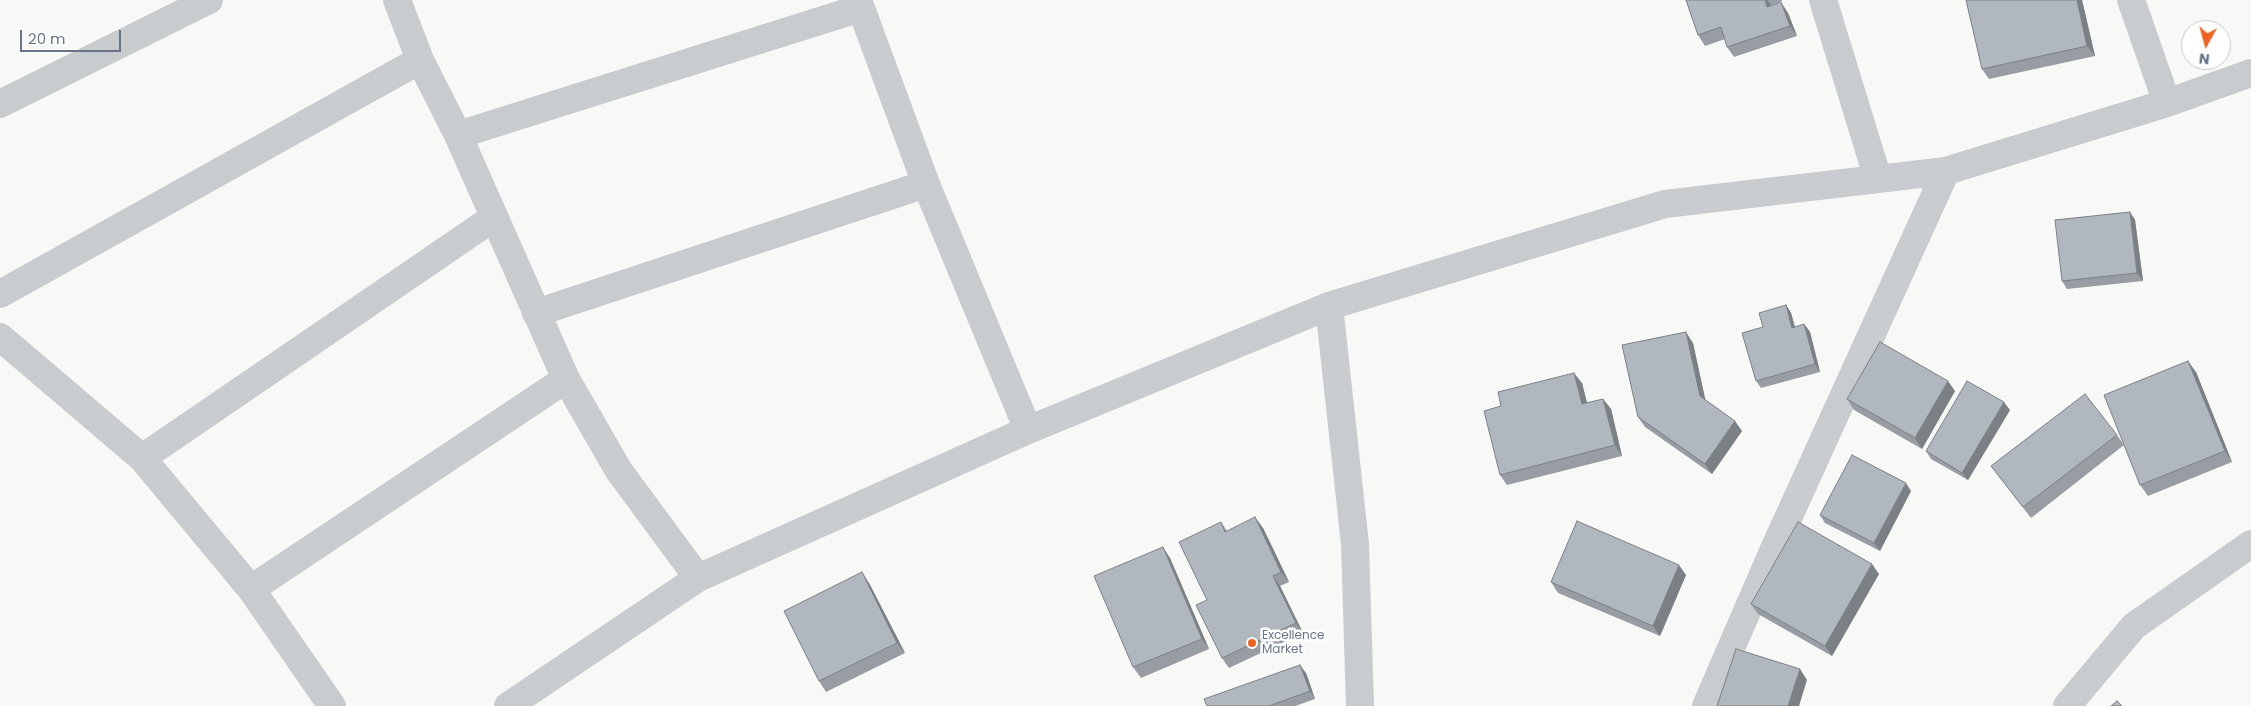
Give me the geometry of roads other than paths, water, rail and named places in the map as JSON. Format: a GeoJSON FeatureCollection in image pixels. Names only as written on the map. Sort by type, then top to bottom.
{"type":"FeatureCollection","features":[{"type":"Feature","properties":{"kind":"street"},"geometry":{"type":"LineString","coordinates":[[0,104],[209,0]]}},
{"type":"Feature","properties":{"kind":"street"},"geometry":{"type":"LineString","coordinates":[[397,0],[420,60],[458,135],[493,218],[566,379],[619,471],[698,578]]}},
{"type":"Feature","properties":{"kind":"street"},"geometry":{"type":"LineString","coordinates":[[1823,0],[1878,179]]}},
{"type":"Feature","properties":{"kind":"street"},"geometry":{"type":"LineString","coordinates":[[2131,0],[2167,103]]}},
{"type":"Feature","properties":{"kind":"street"},"geometry":{"type":"LineString","coordinates":[[458,135],[860,4],[926,184],[1028,430]]}},
{"type":"Feature","properties":{"kind":"street"},"geometry":{"type":"LineString","coordinates":[[0,294],[420,60]]}},
{"type":"Feature","properties":{"kind":"street"},"geometry":{"type":"LineString","coordinates":[[508,706],[698,578],[1028,430],[1329,306],[1665,204],[1946,171],[2167,103],[2251,73]]}},
{"type":"Feature","properties":{"kind":"street"},"geometry":{"type":"LineString","coordinates":[[1706,706],[1774,549],[1946,171]]}},
{"type":"Feature","properties":{"kind":"street"},"geometry":{"type":"LineString","coordinates":[[536,313],[926,184]]}},
{"type":"Feature","properties":{"kind":"street"},"geometry":{"type":"LineString","coordinates":[[142,458],[493,218]]}},
{"type":"Feature","properties":{"kind":"street"},"geometry":{"type":"LineString","coordinates":[[1329,306],[1355,544],[1360,706]]}},
{"type":"Feature","properties":{"kind":"street"},"geometry":{"type":"LineString","coordinates":[[0,337],[142,458],[251,589],[332,706]]}},
{"type":"Feature","properties":{"kind":"street"},"geometry":{"type":"LineString","coordinates":[[251,589],[566,379]]}},
{"type":"Feature","properties":{"kind":"street"},"geometry":{"type":"LineString","coordinates":[[2068,706],[2134,626],[2251,544]]}},
{"type":"Feature","properties":{"kind":"place","name":"Excellence Market"},"geometry":{"type":"Point","coordinates":[1252,643]}}]}
